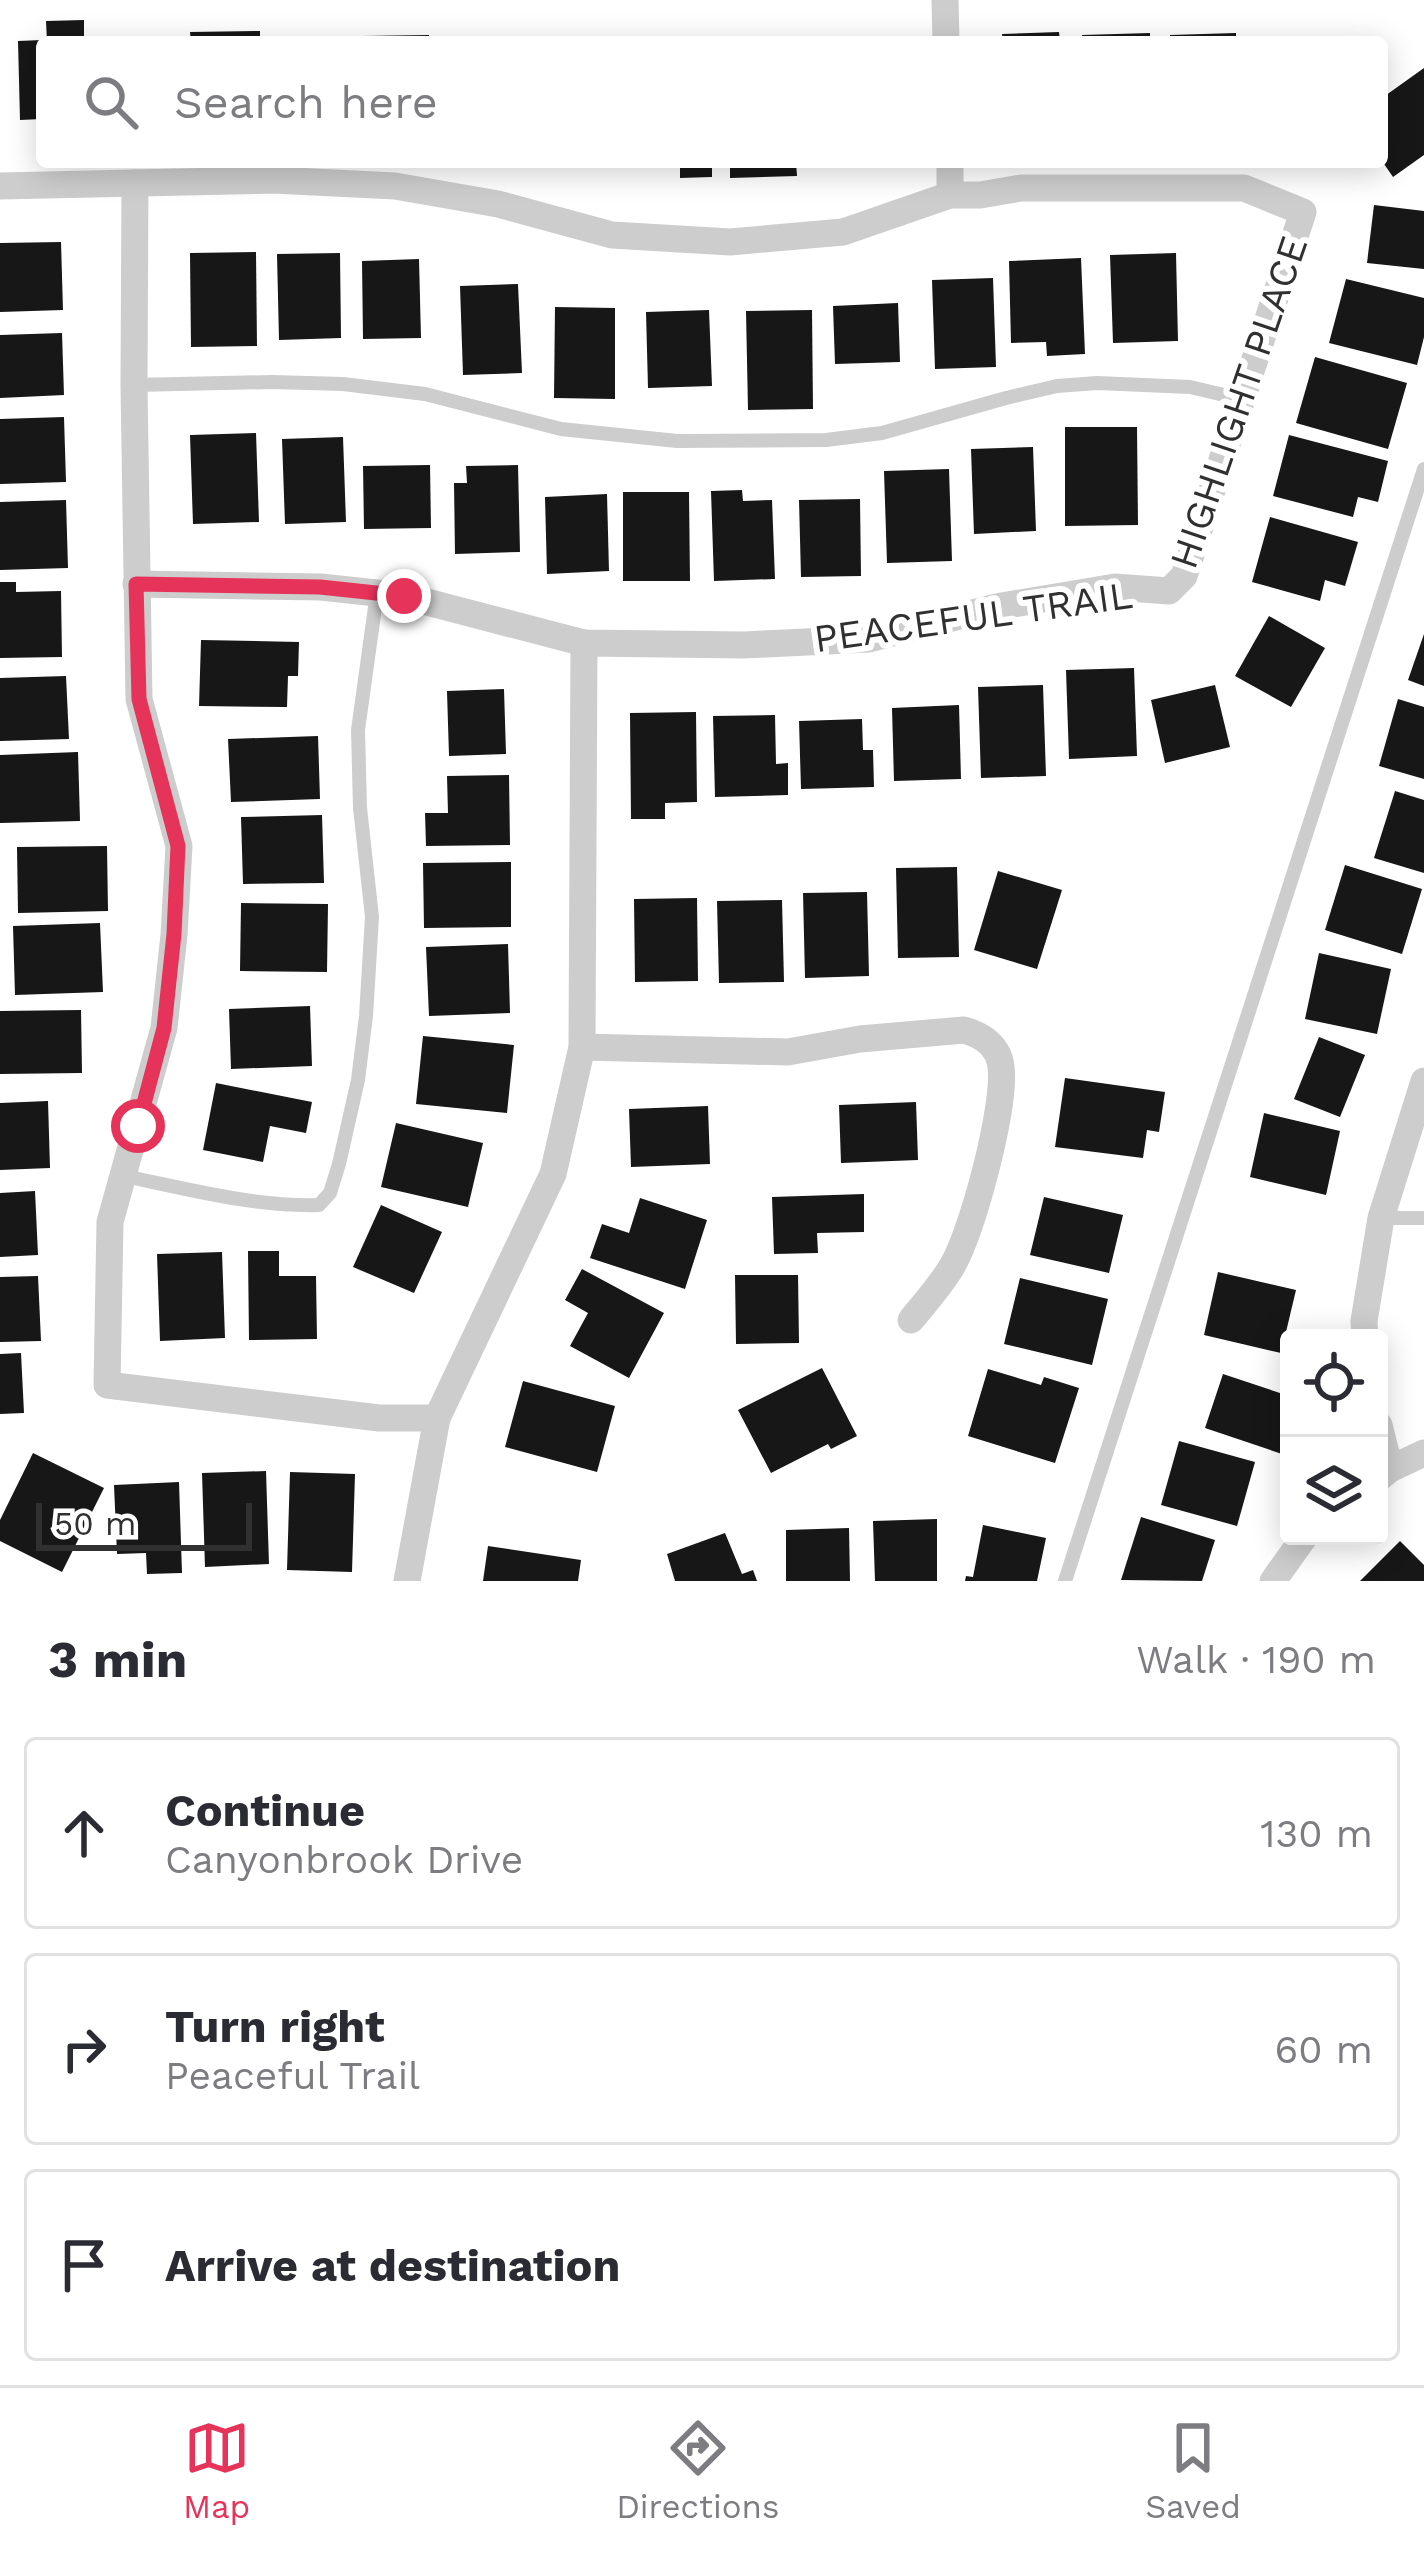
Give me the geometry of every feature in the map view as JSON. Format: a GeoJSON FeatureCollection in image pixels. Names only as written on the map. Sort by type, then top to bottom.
{"type":"FeatureCollection","features":[{"type":"Feature","properties":{"kind":"street"},"geometry":{"type":"LineString","coordinates":[[945,0],[946,36]]}},
{"type":"Feature","properties":{"kind":"street"},"geometry":{"type":"LineString","coordinates":[[0,186],[273,180],[395,186],[498,204],[612,235],[730,242],[843,232],[950,195],[950,168]]}},
{"type":"Feature","properties":{"kind":"street"},"geometry":{"type":"LineString","coordinates":[[135,183],[139,699],[178,846],[164,1028],[110,1222],[107,1385],[379,1418],[437,1418]]}},
{"type":"Feature","properties":{"kind":"street","name":"HIGHLIGHT PLACE"},"geometry":{"type":"LineString","coordinates":[[950,195],[1021,188],[1244,188],[1303,212],[1184,576],[1169,591]]}},
{"type":"Feature","properties":{"kind":"street","name":"PEACEFUL TRAIL"},"geometry":{"type":"LineString","coordinates":[[136,584],[320,587],[404,596],[584,643],[744,645],[869,639],[996,607],[1115,587],[1169,591]]}},
{"type":"Feature","properties":{"kind":"street"},"geometry":{"type":"LineString","coordinates":[[407,1581],[437,1418],[553,1174],[582,1047],[584,643]]}},
{"type":"Feature","properties":{"kind":"street"},"geometry":{"type":"LineString","coordinates":[[582,1047],[788,1052],[860,1039],[964,1030],[989,1042],[1001,1067],[996,1121],[979,1194],[954,1265],[911,1320]]}},
{"type":"Feature","properties":{"kind":"street"},"geometry":{"type":"LineString","coordinates":[[1364,1329],[1381,1218],[1424,1081]]}},
{"type":"Feature","properties":{"kind":"street"},"geometry":{"type":"LineString","coordinates":[[1388,1472],[1424,1453]]}},
{"type":"Feature","properties":{"kind":"street"},"geometry":{"type":"LineString","coordinates":[[1273,1581],[1299,1545]]}},
{"type":"Feature","properties":{"kind":"lane"},"geometry":{"type":"LineString","coordinates":[[134,385],[343,384],[424,394],[561,430],[676,441],[826,440],[882,433],[1040,390],[1097,383],[1190,387],[1241,399]]}},
{"type":"Feature","properties":{"kind":"lane"},"geometry":{"type":"LineString","coordinates":[[1065,1581],[1424,469]]}},
{"type":"Feature","properties":{"kind":"lane"},"geometry":{"type":"LineString","coordinates":[[124,1176],[296,1206],[320,1205],[330,1193],[358,1080],[366,1016],[372,917],[360,808],[358,730],[377,593]]}},
{"type":"Feature","properties":{"kind":"lane"},"geometry":{"type":"LineString","coordinates":[[1381,1218],[1424,1218]]}},
{"type":"Feature","properties":{"kind":"building"},"geometry":{"type":"Polygon","coordinates":[[[84,20],[84,36],[47,36],[46,21],[84,20]]]}},
{"type":"Feature","properties":{"kind":"building"},"geometry":{"type":"Polygon","coordinates":[[[260,31],[260,36],[190,36],[190,32],[260,31]]]}},
{"type":"Feature","properties":{"kind":"building"},"geometry":{"type":"Polygon","coordinates":[[[1059,32],[1059,36],[1002,36],[1059,32]]]}},
{"type":"Feature","properties":{"kind":"building"},"geometry":{"type":"Polygon","coordinates":[[[1150,33],[1150,36],[1082,35],[1150,33]]]}},
{"type":"Feature","properties":{"kind":"building"},"geometry":{"type":"Polygon","coordinates":[[[1236,33],[1236,36],[1170,35],[1236,33]]]}},
{"type":"Feature","properties":{"kind":"building"},"geometry":{"type":"Polygon","coordinates":[[[36,40],[36,119],[20,120],[18,41],[36,40]]]}},
{"type":"Feature","properties":{"kind":"building"},"geometry":{"type":"Polygon","coordinates":[[[1424,68],[1424,155],[1393,177],[1387,168],[1388,94],[1424,68]]]}},
{"type":"Feature","properties":{"kind":"building"},"geometry":{"type":"Polygon","coordinates":[[[680,168],[712,168],[712,177],[680,178],[680,168]]]}},
{"type":"Feature","properties":{"kind":"building"},"geometry":{"type":"Polygon","coordinates":[[[730,168],[796,168],[797,176],[730,178],[730,168]]]}},
{"type":"Feature","properties":{"kind":"building"},"geometry":{"type":"Polygon","coordinates":[[[1374,205],[1424,211],[1424,269],[1367,263],[1374,205]]]}},
{"type":"Feature","properties":{"kind":"building"},"geometry":{"type":"Polygon","coordinates":[[[61,242],[63,310],[0,312],[0,243],[61,242]]]}},
{"type":"Feature","properties":{"kind":"building"},"geometry":{"type":"Polygon","coordinates":[[[256,252],[257,346],[191,347],[190,253],[256,252]]]}},
{"type":"Feature","properties":{"kind":"building"},"geometry":{"type":"Polygon","coordinates":[[[340,253],[341,338],[279,340],[277,254],[340,253]]]}},
{"type":"Feature","properties":{"kind":"building"},"geometry":{"type":"Polygon","coordinates":[[[1176,253],[1178,341],[1113,343],[1110,255],[1176,253]]]}},
{"type":"Feature","properties":{"kind":"building"},"geometry":{"type":"Polygon","coordinates":[[[1081,258],[1085,354],[1047,356],[1046,342],[1011,343],[1009,261],[1081,258]]]}},
{"type":"Feature","properties":{"kind":"building"},"geometry":{"type":"Polygon","coordinates":[[[419,259],[421,338],[363,339],[362,261],[419,259]]]}},
{"type":"Feature","properties":{"kind":"building"},"geometry":{"type":"Polygon","coordinates":[[[993,278],[996,367],[935,369],[932,280],[993,278]]]}},
{"type":"Feature","properties":{"kind":"building"},"geometry":{"type":"Polygon","coordinates":[[[1346,279],[1424,298],[1424,337],[1417,365],[1329,343],[1346,279]]]}},
{"type":"Feature","properties":{"kind":"building"},"geometry":{"type":"Polygon","coordinates":[[[518,284],[522,373],[463,375],[460,286],[518,284]]]}},
{"type":"Feature","properties":{"kind":"building"},"geometry":{"type":"Polygon","coordinates":[[[898,303],[900,362],[835,364],[833,306],[898,303]]]}},
{"type":"Feature","properties":{"kind":"building"},"geometry":{"type":"Polygon","coordinates":[[[555,307],[615,308],[615,399],[554,398],[555,307]]]}},
{"type":"Feature","properties":{"kind":"building"},"geometry":{"type":"Polygon","coordinates":[[[709,310],[712,386],[648,388],[646,312],[709,310]]]}},
{"type":"Feature","properties":{"kind":"building"},"geometry":{"type":"Polygon","coordinates":[[[812,310],[813,409],[748,410],[746,311],[812,310]]]}},
{"type":"Feature","properties":{"kind":"building"},"geometry":{"type":"Polygon","coordinates":[[[62,333],[64,395],[0,398],[0,335],[62,333]]]}},
{"type":"Feature","properties":{"kind":"building"},"geometry":{"type":"Polygon","coordinates":[[[1315,357],[1407,383],[1388,449],[1296,423],[1315,357]]]}},
{"type":"Feature","properties":{"kind":"building"},"geometry":{"type":"Polygon","coordinates":[[[64,417],[66,482],[0,484],[0,419],[64,417]]]}},
{"type":"Feature","properties":{"kind":"building"},"geometry":{"type":"Polygon","coordinates":[[[1065,427],[1137,427],[1138,525],[1065,526],[1065,427]]]}},
{"type":"Feature","properties":{"kind":"building"},"geometry":{"type":"Polygon","coordinates":[[[256,433],[259,522],[193,524],[190,435],[256,433]]]}},
{"type":"Feature","properties":{"kind":"building"},"geometry":{"type":"Polygon","coordinates":[[[1289,435],[1388,461],[1378,502],[1358,497],[1353,517],[1273,496],[1289,435]]]}},
{"type":"Feature","properties":{"kind":"building"},"geometry":{"type":"Polygon","coordinates":[[[343,437],[346,522],[285,524],[282,439],[343,437]]]}},
{"type":"Feature","properties":{"kind":"building"},"geometry":{"type":"Polygon","coordinates":[[[1033,447],[1036,531],[974,534],[971,449],[1033,447]]]}},
{"type":"Feature","properties":{"kind":"building"},"geometry":{"type":"Polygon","coordinates":[[[430,465],[431,528],[364,529],[363,466],[430,465]]]}},
{"type":"Feature","properties":{"kind":"building"},"geometry":{"type":"Polygon","coordinates":[[[518,465],[520,552],[455,554],[454,483],[467,483],[466,466],[518,465]]]}},
{"type":"Feature","properties":{"kind":"building"},"geometry":{"type":"Polygon","coordinates":[[[949,469],[952,561],[887,563],[884,471],[949,469]]]}},
{"type":"Feature","properties":{"kind":"building"},"geometry":{"type":"Polygon","coordinates":[[[742,490],[743,501],[772,500],[775,579],[714,581],[711,491],[742,490]]]}},
{"type":"Feature","properties":{"kind":"building"},"geometry":{"type":"Polygon","coordinates":[[[623,492],[689,492],[690,581],[623,581],[623,492]]]}},
{"type":"Feature","properties":{"kind":"building"},"geometry":{"type":"Polygon","coordinates":[[[607,494],[609,571],[547,574],[545,497],[607,494]]]}},
{"type":"Feature","properties":{"kind":"building"},"geometry":{"type":"Polygon","coordinates":[[[860,499],[861,576],[801,577],[799,500],[860,499]]]}},
{"type":"Feature","properties":{"kind":"building"},"geometry":{"type":"Polygon","coordinates":[[[66,500],[68,568],[0,570],[0,502],[66,500]]]}},
{"type":"Feature","properties":{"kind":"building"},"geometry":{"type":"Polygon","coordinates":[[[1270,517],[1358,542],[1345,586],[1325,580],[1320,601],[1252,582],[1270,517]]]}},
{"type":"Feature","properties":{"kind":"building"},"geometry":{"type":"Polygon","coordinates":[[[0,582],[16,582],[16,592],[61,591],[62,657],[0,658],[0,582]]]}},
{"type":"Feature","properties":{"kind":"building"},"geometry":{"type":"Polygon","coordinates":[[[1269,616],[1325,648],[1291,707],[1235,676],[1269,616]]]}},
{"type":"Feature","properties":{"kind":"building"},"geometry":{"type":"Polygon","coordinates":[[[1424,634],[1424,686],[1408,680],[1424,634]]]}},
{"type":"Feature","properties":{"kind":"building"},"geometry":{"type":"Polygon","coordinates":[[[201,640],[299,642],[298,676],[288,676],[287,707],[199,706],[201,640]]]}},
{"type":"Feature","properties":{"kind":"building"},"geometry":{"type":"Polygon","coordinates":[[[1134,668],[1137,756],[1069,759],[1066,670],[1134,668]]]}},
{"type":"Feature","properties":{"kind":"building"},"geometry":{"type":"Polygon","coordinates":[[[66,676],[69,739],[0,741],[0,678],[66,676]]]}},
{"type":"Feature","properties":{"kind":"building"},"geometry":{"type":"Polygon","coordinates":[[[1043,685],[1046,776],[981,778],[978,687],[1043,685]]]}},
{"type":"Feature","properties":{"kind":"building"},"geometry":{"type":"Polygon","coordinates":[[[1215,685],[1230,747],[1165,763],[1151,700],[1215,685]]]}},
{"type":"Feature","properties":{"kind":"building"},"geometry":{"type":"Polygon","coordinates":[[[504,689],[506,754],[449,756],[447,691],[504,689]]]}},
{"type":"Feature","properties":{"kind":"building"},"geometry":{"type":"Polygon","coordinates":[[[1398,699],[1424,707],[1424,779],[1379,766],[1398,699]]]}},
{"type":"Feature","properties":{"kind":"building"},"geometry":{"type":"Polygon","coordinates":[[[959,705],[961,779],[894,781],[892,708],[959,705]]]}},
{"type":"Feature","properties":{"kind":"building"},"geometry":{"type":"Polygon","coordinates":[[[696,712],[697,802],[665,803],[665,819],[631,819],[630,713],[696,712]]]}},
{"type":"Feature","properties":{"kind":"building"},"geometry":{"type":"Polygon","coordinates":[[[775,715],[776,764],[788,763],[788,795],[715,797],[713,716],[775,715]]]}},
{"type":"Feature","properties":{"kind":"building"},"geometry":{"type":"Polygon","coordinates":[[[862,719],[863,750],[873,750],[874,787],[801,789],[799,721],[862,719]]]}},
{"type":"Feature","properties":{"kind":"building"},"geometry":{"type":"Polygon","coordinates":[[[318,736],[320,799],[231,802],[228,739],[318,736]]]}},
{"type":"Feature","properties":{"kind":"building"},"geometry":{"type":"Polygon","coordinates":[[[78,752],[80,821],[0,823],[0,755],[78,752]]]}},
{"type":"Feature","properties":{"kind":"building"},"geometry":{"type":"Polygon","coordinates":[[[509,775],[510,845],[426,846],[425,813],[448,813],[447,776],[509,775]]]}},
{"type":"Feature","properties":{"kind":"building"},"geometry":{"type":"Polygon","coordinates":[[[1395,791],[1424,800],[1424,873],[1374,858],[1395,791]]]}},
{"type":"Feature","properties":{"kind":"building"},"geometry":{"type":"Polygon","coordinates":[[[322,815],[324,883],[243,884],[241,817],[322,815]]]}},
{"type":"Feature","properties":{"kind":"building"},"geometry":{"type":"Polygon","coordinates":[[[107,846],[108,911],[18,913],[17,847],[107,846]]]}},
{"type":"Feature","properties":{"kind":"building"},"geometry":{"type":"Polygon","coordinates":[[[511,862],[511,927],[424,928],[423,863],[511,862]]]}},
{"type":"Feature","properties":{"kind":"building"},"geometry":{"type":"Polygon","coordinates":[[[1345,865],[1422,889],[1402,954],[1325,930],[1345,865]]]}},
{"type":"Feature","properties":{"kind":"building"},"geometry":{"type":"Polygon","coordinates":[[[957,867],[959,957],[898,958],[896,868],[957,867]]]}},
{"type":"Feature","properties":{"kind":"building"},"geometry":{"type":"Polygon","coordinates":[[[998,871],[1062,890],[1037,969],[974,950],[998,871]]]}},
{"type":"Feature","properties":{"kind":"building"},"geometry":{"type":"Polygon","coordinates":[[[867,892],[869,976],[805,978],[803,893],[867,892]]]}},
{"type":"Feature","properties":{"kind":"building"},"geometry":{"type":"Polygon","coordinates":[[[697,898],[698,981],[635,982],[634,899],[697,898]]]}},
{"type":"Feature","properties":{"kind":"building"},"geometry":{"type":"Polygon","coordinates":[[[782,900],[784,982],[719,983],[717,901],[782,900]]]}},
{"type":"Feature","properties":{"kind":"building"},"geometry":{"type":"Polygon","coordinates":[[[241,903],[328,904],[327,972],[240,971],[241,903]]]}},
{"type":"Feature","properties":{"kind":"building"},"geometry":{"type":"Polygon","coordinates":[[[100,923],[103,992],[15,995],[13,926],[100,923]]]}},
{"type":"Feature","properties":{"kind":"building"},"geometry":{"type":"Polygon","coordinates":[[[508,944],[510,1013],[429,1016],[426,947],[508,944]]]}},
{"type":"Feature","properties":{"kind":"building"},"geometry":{"type":"Polygon","coordinates":[[[1319,953],[1391,969],[1377,1034],[1305,1019],[1319,953]]]}},
{"type":"Feature","properties":{"kind":"building"},"geometry":{"type":"Polygon","coordinates":[[[310,1006],[312,1066],[231,1069],[229,1009],[310,1006]]]}},
{"type":"Feature","properties":{"kind":"building"},"geometry":{"type":"Polygon","coordinates":[[[81,1010],[82,1073],[0,1074],[0,1011],[81,1010]]]}},
{"type":"Feature","properties":{"kind":"building"},"geometry":{"type":"Polygon","coordinates":[[[423,1036],[514,1045],[507,1113],[416,1104],[423,1036]]]}},
{"type":"Feature","properties":{"kind":"building"},"geometry":{"type":"Polygon","coordinates":[[[1319,1037],[1365,1055],[1340,1117],[1294,1099],[1319,1037]]]}},
{"type":"Feature","properties":{"kind":"building"},"geometry":{"type":"Polygon","coordinates":[[[1065,1078],[1165,1092],[1159,1132],[1147,1130],[1143,1158],[1055,1147],[1065,1078]]]}},
{"type":"Feature","properties":{"kind":"building"},"geometry":{"type":"Polygon","coordinates":[[[216,1083],[312,1102],[306,1133],[270,1126],[263,1162],[203,1150],[216,1083]]]}},
{"type":"Feature","properties":{"kind":"building"},"geometry":{"type":"Polygon","coordinates":[[[48,1101],[50,1168],[0,1170],[0,1103],[48,1101]]]}},
{"type":"Feature","properties":{"kind":"building"},"geometry":{"type":"Polygon","coordinates":[[[916,1102],[918,1160],[841,1163],[839,1105],[916,1102]]]}},
{"type":"Feature","properties":{"kind":"building"},"geometry":{"type":"Polygon","coordinates":[[[708,1106],[710,1164],[631,1167],[629,1109],[708,1106]]]}},
{"type":"Feature","properties":{"kind":"building"},"geometry":{"type":"Polygon","coordinates":[[[1264,1113],[1340,1131],[1326,1195],[1250,1177],[1264,1113]]]}},
{"type":"Feature","properties":{"kind":"building"},"geometry":{"type":"Polygon","coordinates":[[[396,1123],[483,1143],[468,1207],[381,1187],[396,1123]]]}},
{"type":"Feature","properties":{"kind":"building"},"geometry":{"type":"Polygon","coordinates":[[[35,1191],[38,1255],[0,1257],[0,1193],[35,1191]]]}},
{"type":"Feature","properties":{"kind":"building"},"geometry":{"type":"Polygon","coordinates":[[[864,1194],[864,1232],[817,1233],[818,1253],[774,1254],[772,1197],[864,1194]]]}},
{"type":"Feature","properties":{"kind":"building"},"geometry":{"type":"Polygon","coordinates":[[[1044,1197],[1123,1215],[1109,1273],[1030,1255],[1044,1197]]]}},
{"type":"Feature","properties":{"kind":"building"},"geometry":{"type":"Polygon","coordinates":[[[640,1198],[707,1220],[685,1289],[590,1258],[602,1224],[629,1233],[640,1198]]]}},
{"type":"Feature","properties":{"kind":"building"},"geometry":{"type":"Polygon","coordinates":[[[381,1205],[442,1232],[414,1293],[353,1267],[381,1205]]]}},
{"type":"Feature","properties":{"kind":"building"},"geometry":{"type":"Polygon","coordinates":[[[248,1251],[279,1251],[279,1276],[316,1276],[317,1339],[249,1340],[248,1251]]]}},
{"type":"Feature","properties":{"kind":"building"},"geometry":{"type":"Polygon","coordinates":[[[222,1252],[225,1338],[160,1341],[157,1254],[222,1252]]]}},
{"type":"Feature","properties":{"kind":"building"},"geometry":{"type":"Polygon","coordinates":[[[582,1269],[664,1313],[629,1378],[570,1346],[588,1313],[565,1300],[582,1269]]]}},
{"type":"Feature","properties":{"kind":"building"},"geometry":{"type":"Polygon","coordinates":[[[1218,1272],[1296,1290],[1287,1329],[1280,1329],[1280,1353],[1204,1335],[1218,1272]]]}},
{"type":"Feature","properties":{"kind":"building"},"geometry":{"type":"Polygon","coordinates":[[[735,1275],[798,1275],[799,1343],[736,1344],[735,1275]]]}},
{"type":"Feature","properties":{"kind":"building"},"geometry":{"type":"Polygon","coordinates":[[[38,1276],[41,1341],[0,1342],[0,1277],[38,1276]]]}},
{"type":"Feature","properties":{"kind":"building"},"geometry":{"type":"Polygon","coordinates":[[[1020,1278],[1108,1299],[1092,1365],[1004,1344],[1020,1278]]]}},
{"type":"Feature","properties":{"kind":"building"},"geometry":{"type":"Polygon","coordinates":[[[21,1353],[24,1413],[0,1414],[0,1354],[21,1353]]]}},
{"type":"Feature","properties":{"kind":"building"},"geometry":{"type":"Polygon","coordinates":[[[822,1368],[857,1436],[831,1449],[828,1444],[771,1473],[738,1410],[822,1368]]]}},
{"type":"Feature","properties":{"kind":"building"},"geometry":{"type":"Polygon","coordinates":[[[988,1369],[1041,1385],[1044,1377],[1079,1388],[1055,1463],[968,1436],[988,1369]]]}},
{"type":"Feature","properties":{"kind":"building"},"geometry":{"type":"Polygon","coordinates":[[[1223,1374],[1280,1393],[1280,1453],[1205,1428],[1223,1374]]]}},
{"type":"Feature","properties":{"kind":"building"},"geometry":{"type":"Polygon","coordinates":[[[523,1381],[615,1406],[597,1472],[505,1447],[523,1381]]]}},
{"type":"Feature","properties":{"kind":"building"},"geometry":{"type":"Polygon","coordinates":[[[1179,1441],[1255,1462],[1237,1526],[1161,1505],[1179,1441]]]}},
{"type":"Feature","properties":{"kind":"building"},"geometry":{"type":"Polygon","coordinates":[[[33,1453],[104,1488],[62,1572],[0,1541],[0,1520],[33,1453]]]}},
{"type":"Feature","properties":{"kind":"building"},"geometry":{"type":"Polygon","coordinates":[[[266,1471],[269,1564],[205,1567],[202,1473],[266,1471]]]}},
{"type":"Feature","properties":{"kind":"building"},"geometry":{"type":"Polygon","coordinates":[[[290,1472],[355,1474],[352,1572],[287,1570],[290,1472]]]}},
{"type":"Feature","properties":{"kind":"building"},"geometry":{"type":"Polygon","coordinates":[[[179,1482],[182,1573],[147,1574],[146,1553],[117,1554],[114,1485],[179,1482]]]}},
{"type":"Feature","properties":{"kind":"building"},"geometry":{"type":"Polygon","coordinates":[[[1141,1517],[1215,1540],[1202,1581],[1121,1580],[1141,1517]]]}},
{"type":"Feature","properties":{"kind":"building"},"geometry":{"type":"Polygon","coordinates":[[[937,1519],[937,1581],[875,1581],[873,1521],[937,1519]]]}},
{"type":"Feature","properties":{"kind":"building"},"geometry":{"type":"Polygon","coordinates":[[[983,1525],[1046,1538],[1037,1581],[965,1581],[966,1576],[973,1577],[983,1525]]]}},
{"type":"Feature","properties":{"kind":"building"},"geometry":{"type":"Polygon","coordinates":[[[849,1528],[850,1581],[786,1581],[786,1530],[849,1528]]]}},
{"type":"Feature","properties":{"kind":"building"},"geometry":{"type":"Polygon","coordinates":[[[725,1533],[742,1574],[753,1570],[757,1581],[675,1581],[667,1554],[725,1533]]]}},
{"type":"Feature","properties":{"kind":"building"},"geometry":{"type":"Polygon","coordinates":[[[1400,1541],[1424,1565],[1424,1581],[1360,1581],[1400,1541]]]}},
{"type":"Feature","properties":{"kind":"building"},"geometry":{"type":"Polygon","coordinates":[[[488,1546],[581,1560],[578,1581],[483,1581],[488,1546]]]}},
{"type":"Feature","properties":{"kind":"route"},"geometry":{"type":"LineString","coordinates":[[138,1126],[164,1028],[178,846],[139,699],[136,584],[320,587],[404,596]]}}]}
